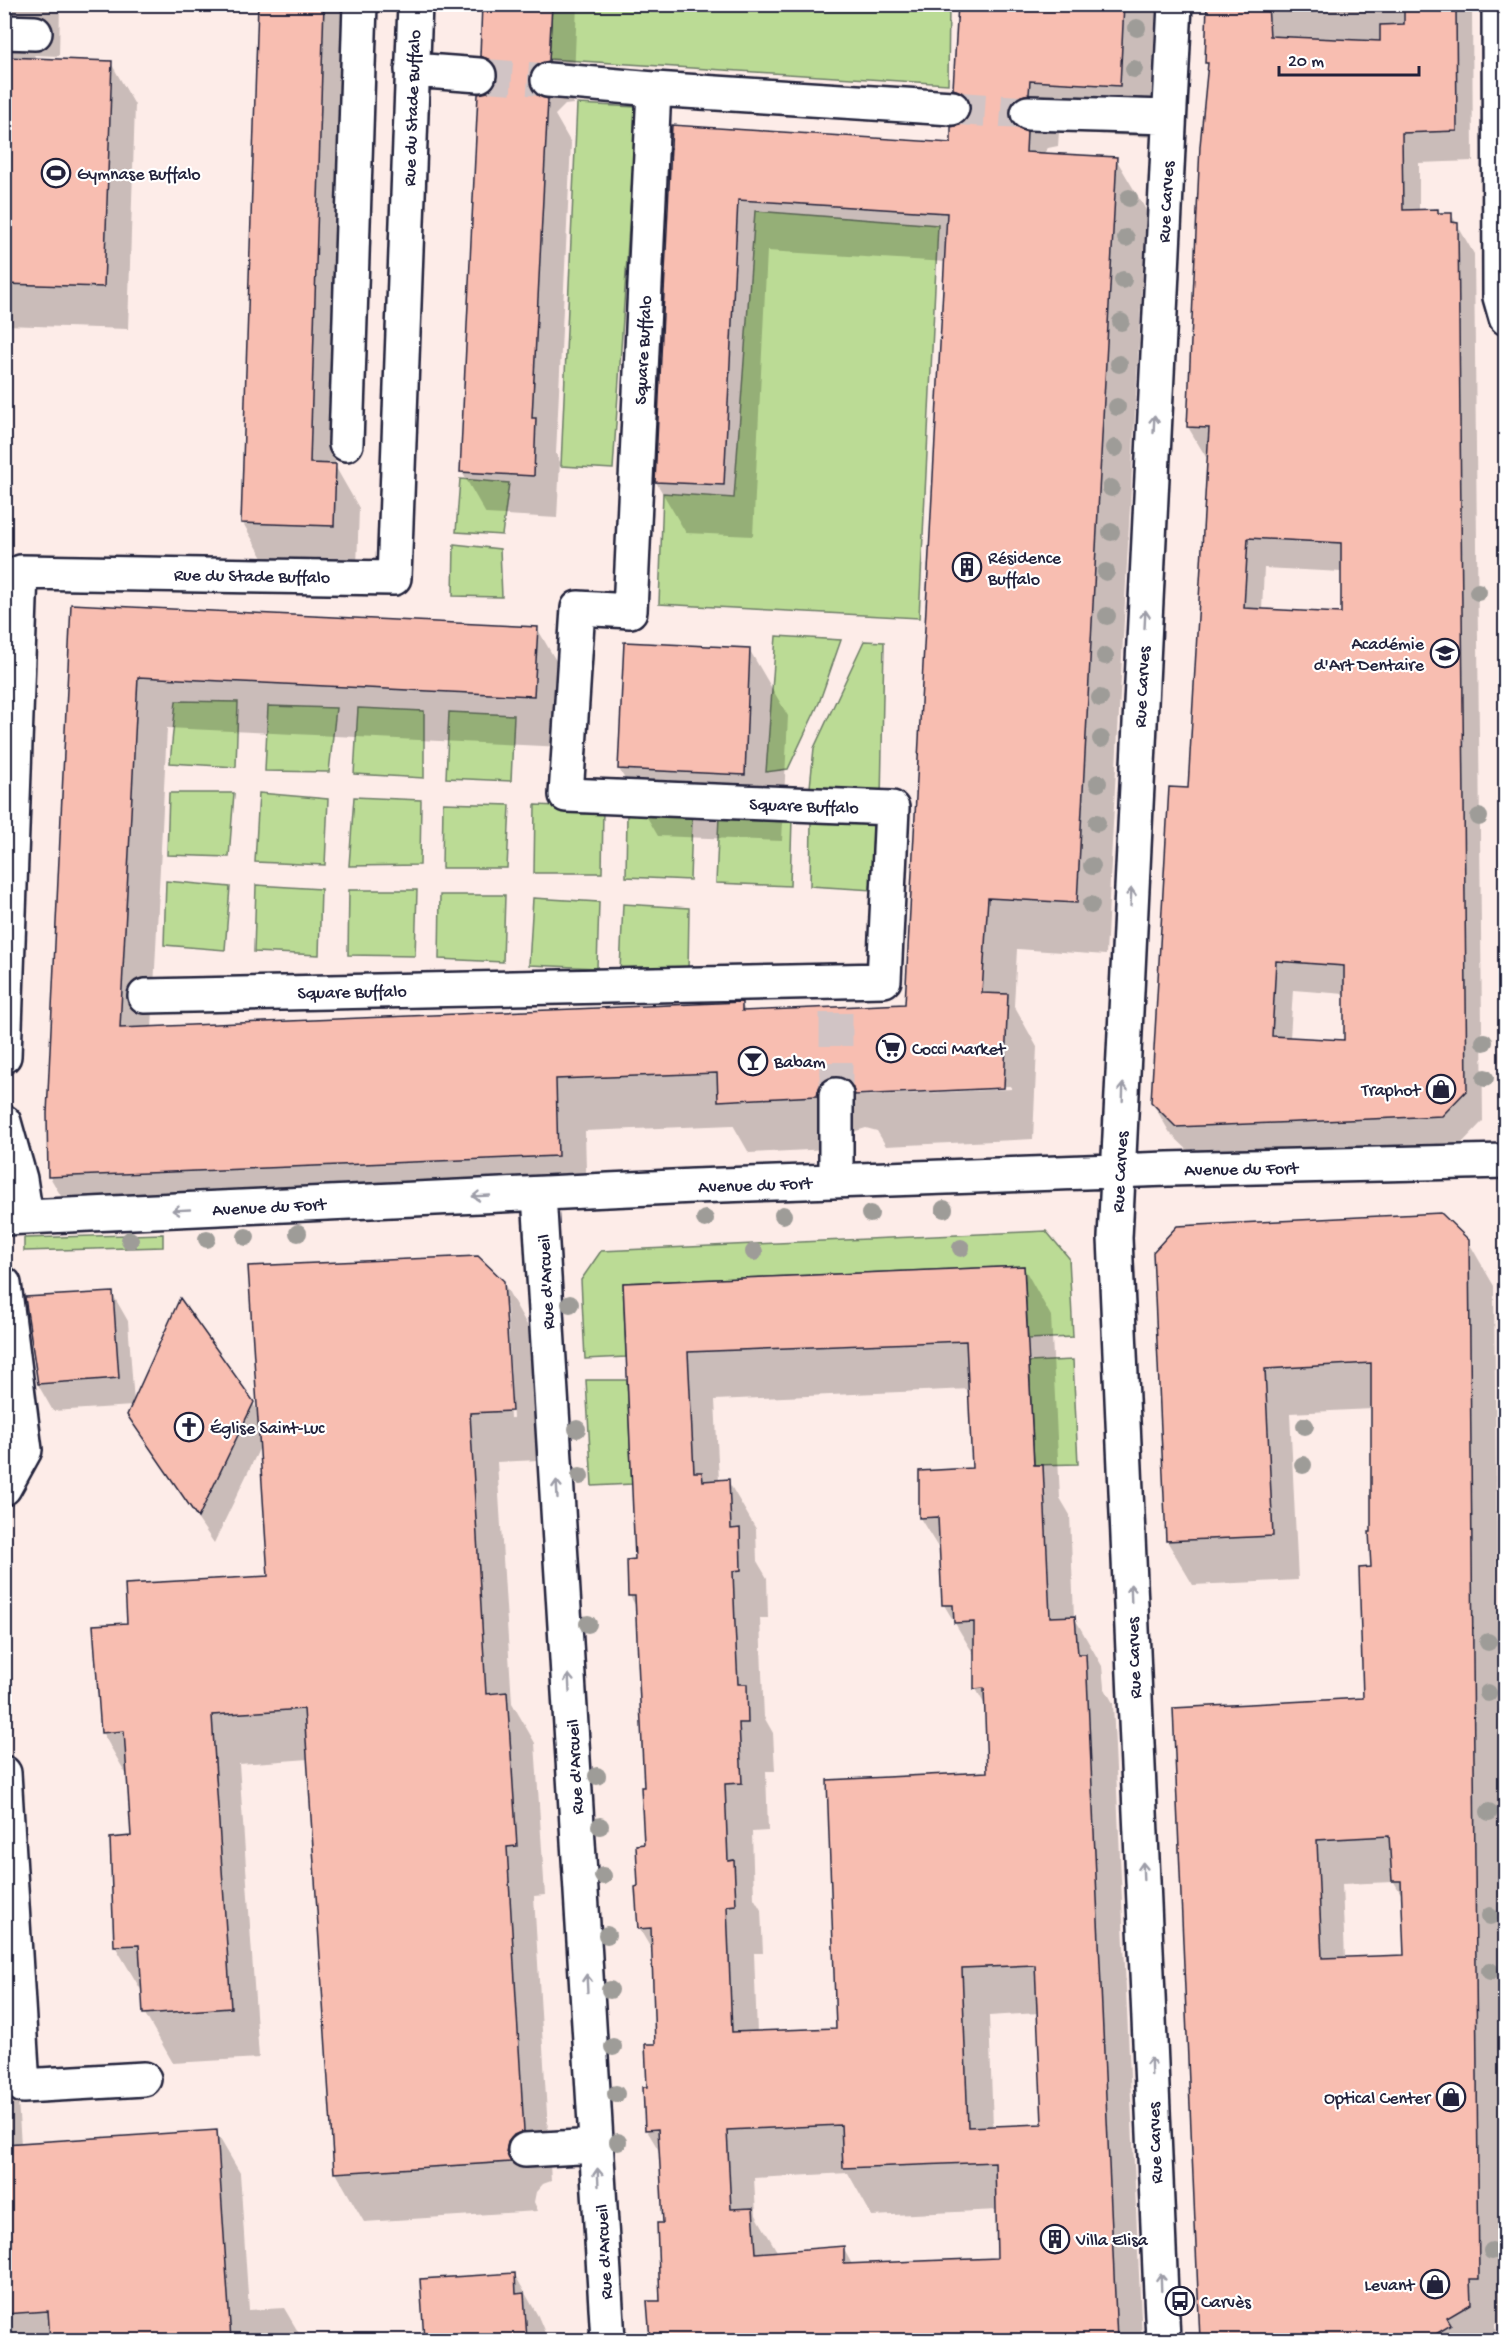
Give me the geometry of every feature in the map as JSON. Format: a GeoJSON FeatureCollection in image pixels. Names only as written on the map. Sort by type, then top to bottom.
{"type":"FeatureCollection","features":[{"type":"Feature","properties":{"kind":"street"},"geometry":{"type":"LineString","coordinates":[[346,444],[360,4]]}},
{"type":"Feature","properties":{"kind":"street","name":"Rue du Stade Buffalo"},"geometry":{"type":"LineString","coordinates":[[4,1056],[21,572],[394,578],[415,4]]}},
{"type":"Feature","properties":{"kind":"street","name":"Rue Carves"},"geometry":{"type":"LineString","coordinates":[[1163,2340],[1115,1238],[1175,4]]}},
{"type":"Feature","properties":{"kind":"street"},"geometry":{"type":"LineString","coordinates":[[1499,4],[1502,72],[1500,297],[1506,318]]}},
{"type":"Feature","properties":{"kind":"street"},"geometry":{"type":"LineString","coordinates":[[412,70],[479,75]]}},
{"type":"Feature","properties":{"kind":"street"},"geometry":{"type":"LineString","coordinates":[[548,80],[952,108]]}},
{"type":"Feature","properties":{"kind":"street","name":"Square Buffalo"},"geometry":{"type":"LineString","coordinates":[[145,996],[836,993],[884,980],[892,808],[566,795],[578,608],[630,611],[654,89]]}},
{"type":"Feature","properties":{"kind":"street"},"geometry":{"type":"LineString","coordinates":[[1028,113],[1169,117]]}},
{"type":"Feature","properties":{"kind":"street"},"geometry":{"type":"LineString","coordinates":[[836,1095],[836,1181]]}},
{"type":"Feature","properties":{"kind":"street"},"geometry":{"type":"LineString","coordinates":[[4,1122],[20,1179],[15,1218]]}},
{"type":"Feature","properties":{"kind":"street","name":"Avenue du Fort"},"geometry":{"type":"LineString","coordinates":[[15,1218],[836,1181],[1506,1161]]}},
{"type":"Feature","properties":{"kind":"street","name":"Rue d'Arcueil"},"geometry":{"type":"LineString","coordinates":[[539,1194],[608,2340]]}},
{"type":"Feature","properties":{"kind":"street"},"geometry":{"type":"LineString","coordinates":[[4,1284],[25,1450],[4,1488]]}},
{"type":"Feature","properties":{"kind":"street"},"geometry":{"type":"LineString","coordinates":[[4,1773],[23,2086],[144,2079]]}},
{"type":"Feature","properties":{"kind":"street"},"geometry":{"type":"LineString","coordinates":[[525,2150],[597,2146]]}},
{"type":"Feature","properties":{"kind":"green space"},"geometry":{"type":"Polygon","coordinates":[[[552,5],[949,5],[948,84],[549,59],[552,5]]]}},
{"type":"Feature","properties":{"kind":"green space"},"geometry":{"type":"Polygon","coordinates":[[[577,104],[637,107],[613,469],[561,466],[577,104]]]}},
{"type":"Feature","properties":{"kind":"green space"},"geometry":{"type":"Polygon","coordinates":[[[755,211],[938,225],[919,618],[659,604],[663,493],[734,498],[755,211]]]}},
{"type":"Feature","properties":{"kind":"green space"},"geometry":{"type":"Polygon","coordinates":[[[460,479],[509,483],[502,535],[456,532],[460,479]]]}},
{"type":"Feature","properties":{"kind":"green space"},"geometry":{"type":"Polygon","coordinates":[[[454,544],[500,549],[502,597],[453,596],[454,544]]]}},
{"type":"Feature","properties":{"kind":"green space"},"geometry":{"type":"Polygon","coordinates":[[[776,636],[841,640],[819,703],[788,769],[766,772],[776,636]]]}},
{"type":"Feature","properties":{"kind":"green space"},"geometry":{"type":"Polygon","coordinates":[[[864,641],[884,642],[881,801],[809,797],[814,748],[864,641]]]}},
{"type":"Feature","properties":{"kind":"green space"},"geometry":{"type":"Polygon","coordinates":[[[176,701],[238,702],[236,767],[170,763],[176,701]]]}},
{"type":"Feature","properties":{"kind":"green space"},"geometry":{"type":"Polygon","coordinates":[[[268,706],[336,708],[329,772],[265,771],[268,706]]]}},
{"type":"Feature","properties":{"kind":"green space"},"geometry":{"type":"Polygon","coordinates":[[[358,708],[424,711],[424,778],[354,774],[358,708]]]}},
{"type":"Feature","properties":{"kind":"green space"},"geometry":{"type":"Polygon","coordinates":[[[449,712],[514,715],[511,781],[446,778],[449,712]]]}},
{"type":"Feature","properties":{"kind":"green space"},"geometry":{"type":"Polygon","coordinates":[[[169,793],[234,793],[229,857],[167,855],[169,793]]]}},
{"type":"Feature","properties":{"kind":"green space"},"geometry":{"type":"Polygon","coordinates":[[[259,793],[328,799],[325,865],[255,862],[259,793]]]}},
{"type":"Feature","properties":{"kind":"green space"},"geometry":{"type":"Polygon","coordinates":[[[354,797],[421,800],[420,865],[349,866],[354,797]]]}},
{"type":"Feature","properties":{"kind":"green space"},"geometry":{"type":"Polygon","coordinates":[[[443,803],[510,805],[507,868],[442,868],[443,803]]]}},
{"type":"Feature","properties":{"kind":"green space"},"geometry":{"type":"Polygon","coordinates":[[[535,805],[603,808],[602,873],[534,873],[535,805]]]}},
{"type":"Feature","properties":{"kind":"green space"},"geometry":{"type":"Polygon","coordinates":[[[627,813],[692,818],[690,880],[626,877],[627,813]]]}},
{"type":"Feature","properties":{"kind":"green space"},"geometry":{"type":"Polygon","coordinates":[[[719,816],[792,818],[790,886],[716,883],[719,816]]]}},
{"type":"Feature","properties":{"kind":"green space"},"geometry":{"type":"Polygon","coordinates":[[[811,821],[875,824],[873,890],[810,886],[811,821]]]}},
{"type":"Feature","properties":{"kind":"green space"},"geometry":{"type":"Polygon","coordinates":[[[166,881],[230,887],[225,950],[164,945],[166,881]]]}},
{"type":"Feature","properties":{"kind":"green space"},"geometry":{"type":"Polygon","coordinates":[[[256,885],[321,889],[319,955],[254,952],[256,885]]]}},
{"type":"Feature","properties":{"kind":"green space"},"geometry":{"type":"Polygon","coordinates":[[[349,890],[417,890],[415,956],[348,955],[349,890]]]}},
{"type":"Feature","properties":{"kind":"green space"},"geometry":{"type":"Polygon","coordinates":[[[440,895],[505,895],[503,962],[439,959],[440,895]]]}},
{"type":"Feature","properties":{"kind":"green space"},"geometry":{"type":"Polygon","coordinates":[[[533,898],[599,902],[597,968],[529,965],[533,898]]]}},
{"type":"Feature","properties":{"kind":"green space"},"geometry":{"type":"Polygon","coordinates":[[[623,904],[689,908],[688,973],[620,970],[623,904]]]}},
{"type":"Feature","properties":{"kind":"green space"},"geometry":{"type":"Polygon","coordinates":[[[1046,1231],[1069,1258],[1073,1337],[1028,1339],[1024,1266],[623,1283],[626,1357],[585,1359],[581,1280],[601,1251],[1046,1231]]]}},
{"type":"Feature","properties":{"kind":"green space"},"geometry":{"type":"Polygon","coordinates":[[[163,1234],[163,1247],[24,1251],[24,1238],[163,1234]]]}},
{"type":"Feature","properties":{"kind":"green space"},"geometry":{"type":"Polygon","coordinates":[[[1073,1360],[1078,1464],[1034,1465],[1029,1362],[1073,1360]]]}},
{"type":"Feature","properties":{"kind":"green space"},"geometry":{"type":"Polygon","coordinates":[[[586,1380],[627,1380],[632,1484],[592,1486],[586,1380]]]}},
{"type":"Feature","properties":{"kind":"building"},"geometry":{"type":"Polygon","coordinates":[[[258,4],[324,4],[310,463],[336,464],[334,526],[241,523],[258,4]]]}},
{"type":"Feature","properties":{"kind":"building"},"geometry":{"type":"Polygon","coordinates":[[[482,4],[552,4],[549,61],[533,69],[529,79],[537,95],[548,99],[532,418],[536,418],[534,476],[460,472],[478,94],[488,92],[494,86],[498,76],[496,67],[490,60],[480,56],[482,4]]]}},
{"type":"Feature","properties":{"kind":"building","name":"Résidence Buffalo"},"geometry":{"type":"Polygon","coordinates":[[[958,4],[1124,4],[1120,86],[1030,81],[1029,94],[1019,97],[1012,104],[1009,112],[1012,122],[1019,129],[1027,132],[1026,152],[1117,157],[1077,903],[988,898],[982,993],[1008,994],[1004,1088],[855,1095],[846,1079],[835,1076],[826,1079],[820,1085],[817,1096],[718,1101],[717,1073],[556,1079],[558,1156],[48,1177],[47,1114],[71,604],[538,627],[534,696],[138,677],[120,1028],[742,1002],[742,1011],[905,1004],[947,213],[738,200],[724,485],[655,482],[672,125],[951,143],[951,127],[960,125],[967,119],[971,109],[963,93],[953,89],[958,4]]]}},
{"type":"Feature","properties":{"kind":"building"},"geometry":{"type":"Polygon","coordinates":[[[1207,4],[1268,4],[1270,36],[1380,41],[1380,25],[1404,24],[1404,4],[1456,4],[1457,131],[1402,133],[1403,210],[1438,209],[1438,213],[1452,213],[1452,222],[1458,223],[1467,1090],[1442,1116],[1176,1127],[1151,1102],[1169,787],[1188,788],[1209,428],[1187,427],[1200,146],[1208,63],[1205,63],[1207,4]],[[1248,538],[1244,608],[1341,613],[1341,543],[1248,538]],[[1276,961],[1272,1036],[1344,1040],[1344,966],[1276,961]]]}},
{"type":"Feature","properties":{"kind":"building","name":"Gymnase Buffalo"},"geometry":{"type":"Polygon","coordinates":[[[4,57],[112,61],[104,287],[4,284],[4,57]]]}},
{"type":"Feature","properties":{"kind":"building"},"geometry":{"type":"Polygon","coordinates":[[[624,642],[750,648],[745,775],[618,769],[624,642]]]}},
{"type":"Feature","properties":{"kind":"building"},"geometry":{"type":"Polygon","coordinates":[[[1441,1213],[1469,1240],[1479,2279],[1470,2279],[1471,2304],[1447,2318],[1451,2325],[1426,2340],[1200,2340],[1173,1708],[1363,1698],[1359,1568],[1371,1567],[1369,1532],[1371,1532],[1371,1363],[1265,1369],[1273,1536],[1166,1541],[1153,1252],[1177,1226],[1441,1213]],[[1389,1836],[1317,1840],[1322,1958],[1404,1955],[1401,1881],[1392,1881],[1389,1836]]]}},
{"type":"Feature","properties":{"kind":"building"},"geometry":{"type":"Polygon","coordinates":[[[478,1256],[504,1281],[512,1411],[470,1413],[486,1694],[507,1692],[517,1846],[507,1847],[524,2131],[514,2135],[508,2142],[506,2152],[511,2162],[334,2173],[304,1709],[212,1715],[231,2008],[143,2014],[139,1945],[114,1946],[110,1838],[131,1836],[124,1731],[101,1733],[93,1625],[127,1623],[125,1584],[268,1576],[248,1266],[478,1256]]]}},
{"type":"Feature","properties":{"kind":"building"},"geometry":{"type":"Polygon","coordinates":[[[1024,1266],[1034,1465],[1043,1465],[1050,1617],[1075,1616],[1078,1654],[1086,1654],[1117,2340],[650,2340],[647,2301],[660,2301],[657,2223],[663,2223],[658,2129],[645,2130],[643,2087],[647,2087],[645,2044],[655,2044],[651,1928],[638,1929],[635,1887],[638,1886],[636,1845],[644,1844],[641,1787],[644,1787],[635,1596],[628,1596],[627,1560],[635,1559],[623,1283],[1024,1266]],[[966,1341],[688,1352],[694,1472],[702,1472],[703,1481],[729,1479],[731,1529],[740,1528],[741,1570],[733,1571],[735,1624],[738,1684],[747,1684],[748,1723],[739,1723],[742,1783],[725,1784],[728,1861],[734,1860],[736,1905],[727,1906],[732,2032],[836,2028],[827,1780],[987,1772],[984,1688],[974,1689],[974,1622],[954,1623],[953,1605],[942,1605],[938,1517],[919,1518],[919,1471],[972,1468],[966,1341]],[[1035,1965],[962,1968],[968,2127],[1042,2124],[1035,1965]],[[841,2125],[727,2130],[731,2209],[753,2208],[756,2253],[844,2246],[844,2264],[997,2258],[995,2162],[843,2168],[841,2125]]]}},
{"type":"Feature","properties":{"kind":"building"},"geometry":{"type":"Polygon","coordinates":[[[113,1292],[119,1378],[38,1384],[25,1297],[113,1292]]]}},
{"type":"Feature","properties":{"kind":"building","name":"Église Saint-Luc"},"geometry":{"type":"Polygon","coordinates":[[[180,1298],[254,1402],[198,1518],[127,1415],[180,1298]]]}},
{"type":"Feature","properties":{"kind":"building"},"geometry":{"type":"Polygon","coordinates":[[[217,2130],[231,2340],[50,2340],[48,2311],[4,2314],[4,2144],[217,2130]]]}},
{"type":"Feature","properties":{"kind":"building"},"geometry":{"type":"Polygon","coordinates":[[[515,2273],[516,2294],[524,2293],[527,2340],[424,2340],[420,2279],[515,2273]]]}},
{"type":"Feature","properties":{"kind":"tunnel"},"geometry":{"type":"LineString","coordinates":[[479,75],[548,80]]}},
{"type":"Feature","properties":{"kind":"tunnel"},"geometry":{"type":"LineString","coordinates":[[952,108],[1028,113]]}},
{"type":"Feature","properties":{"kind":"tunnel"},"geometry":{"type":"LineString","coordinates":[[836,1006],[836,1095]]}},
{"type":"Feature","properties":{"kind":"place","name":"Gymnase Buffalo"},"geometry":{"type":"Point","coordinates":[56,173]}},
{"type":"Feature","properties":{"kind":"place","name":"Résidence Buffalo"},"geometry":{"type":"Point","coordinates":[967,567]}},
{"type":"Feature","properties":{"kind":"place","name":"Académie d'Art Dentaire"},"geometry":{"type":"Point","coordinates":[1445,653]}},
{"type":"Feature","properties":{"kind":"place","name":"Cocci Market"},"geometry":{"type":"Point","coordinates":[891,1048]}},
{"type":"Feature","properties":{"kind":"place","name":"Babam"},"geometry":{"type":"Point","coordinates":[753,1061]}},
{"type":"Feature","properties":{"kind":"place","name":"Traphot"},"geometry":{"type":"Point","coordinates":[1441,1089]}},
{"type":"Feature","properties":{"kind":"place","name":"Église Saint-Luc"},"geometry":{"type":"Point","coordinates":[189,1427]}},
{"type":"Feature","properties":{"kind":"place","name":"Optical Center"},"geometry":{"type":"Point","coordinates":[1451,2097]}},
{"type":"Feature","properties":{"kind":"place","name":"Villa Elisa"},"geometry":{"type":"Point","coordinates":[1055,2239]}},
{"type":"Feature","properties":{"kind":"place","name":"Levant"},"geometry":{"type":"Point","coordinates":[1435,2284]}},
{"type":"Feature","properties":{"kind":"place","name":"Carvès"},"geometry":{"type":"Point","coordinates":[1180,2301]}}]}
